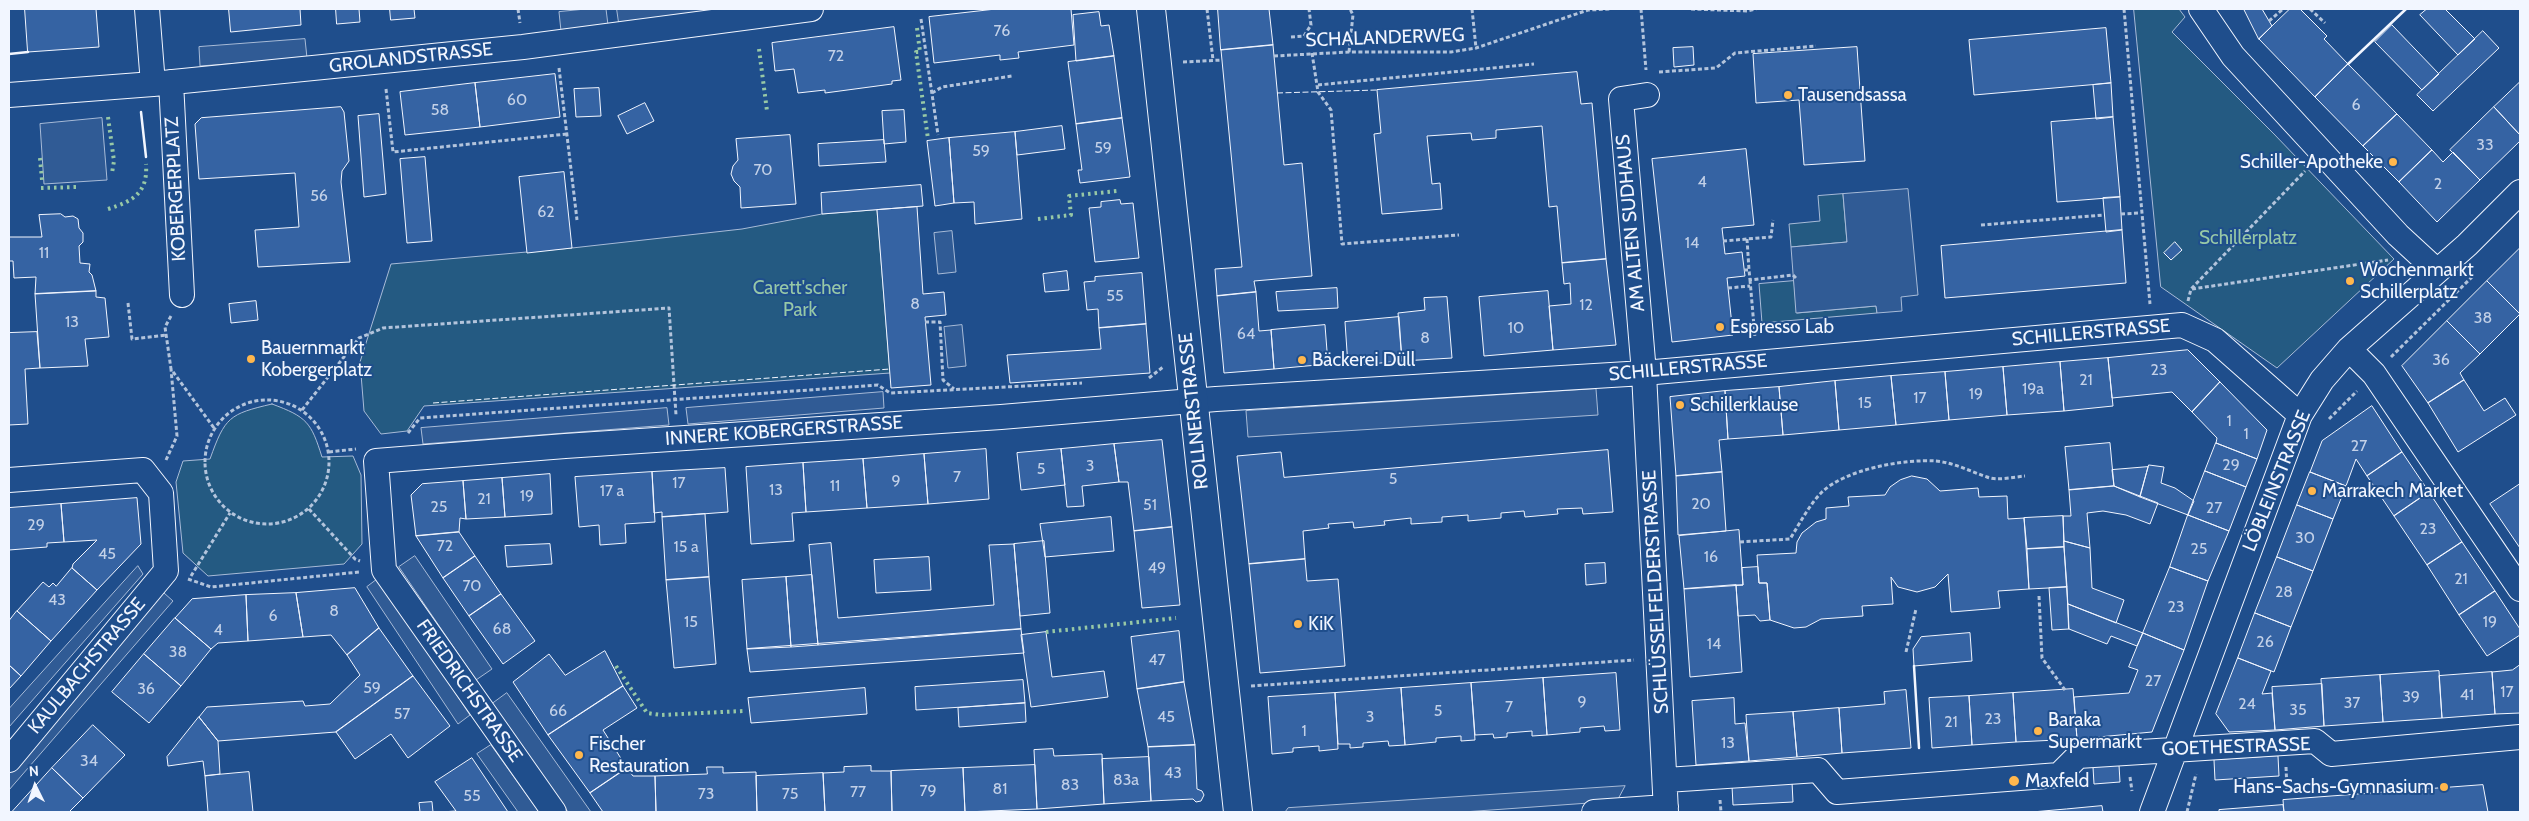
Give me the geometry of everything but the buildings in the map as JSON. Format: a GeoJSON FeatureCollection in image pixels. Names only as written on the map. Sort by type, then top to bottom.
{"type":"FeatureCollection","features":[{"type":"Feature","properties":{"kind":"street","name":"KOBERGERPLATZ"},"geometry":{"type":"LineString","coordinates":[[146,9],[162,83],[182,295]]}},
{"type":"Feature","properties":{"kind":"street","name":"GROLANDSTRASSE"},"geometry":{"type":"LineString","coordinates":[[9,95],[162,83],[523,47],[812,9]]}},
{"type":"Feature","properties":{"kind":"street","name":"ROLLNERSTRASSE"},"geometry":{"type":"LineString","coordinates":[[1151,9],[1238,812]]}},
{"type":"Feature","properties":{"kind":"street"},"geometry":{"type":"LineString","coordinates":[[2202,9],[2233,56],[2409,245],[2436,270]]}},
{"type":"Feature","properties":{"kind":"street","name":"AM ALTEN SUDHAUS"},"geometry":{"type":"LineString","coordinates":[[1644,373],[1621,99],[1647,96]]}},
{"type":"Feature","properties":{"kind":"street","name":"LÖBLEINSTRASSE"},"geometry":{"type":"LineString","coordinates":[[2143,805],[2175,749],[2300,415],[2322,380],[2349,350],[2436,270],[2467,245],[2520,192]]}},
{"type":"Feature","properties":{"kind":"street","name":"SCHILLERSTRASSE"},"geometry":{"type":"LineString","coordinates":[[1193,400],[1644,373],[2182,325]]}},
{"type":"Feature","properties":{"kind":"street"},"geometry":{"type":"LineString","coordinates":[[2182,325],[2215,340],[2300,415]]}},
{"type":"Feature","properties":{"kind":"street"},"geometry":{"type":"LineString","coordinates":[[2349,350],[2374,374],[2520,589]]}},
{"type":"Feature","properties":{"kind":"street","name":"SCHLÜSSELFELDERSTRASSE"},"geometry":{"type":"LineString","coordinates":[[1644,373],[1666,780],[1666,810]]}},
{"type":"Feature","properties":{"kind":"street","name":"INNERE KOBERGERSTRASSE"},"geometry":{"type":"LineString","coordinates":[[384,570],[376,461],[677,438],[1000,417],[1193,400]]}},
{"type":"Feature","properties":{"kind":"street"},"geometry":{"type":"LineString","coordinates":[[9,480],[143,470],[161,493],[166,571]]}},
{"type":"Feature","properties":{"kind":"street","name":"FRIEDRICHSTRASSE"},"geometry":{"type":"LineString","coordinates":[[384,570],[554,812]]}},
{"type":"Feature","properties":{"kind":"street","name":"KAULBACHSTRASSE"},"geometry":{"type":"LineString","coordinates":[[9,760],[166,571]]}},
{"type":"Feature","properties":{"kind":"street","name":"GOETHESTRASSE"},"geometry":{"type":"LineString","coordinates":[[1666,780],[1818,770],[1837,792],[2059,775],[2078,756],[2315,741],[2331,754],[2520,737]]}},
{"type":"Feature","properties":{"kind":"street"},"geometry":{"type":"LineString","coordinates":[[1594,812],[1666,810]]}},
{"type":"Feature","properties":{"kind":"path"},"geometry":{"type":"LineString","coordinates":[[1207,9],[1213,60]]}},
{"type":"Feature","properties":{"kind":"path"},"geometry":{"type":"LineString","coordinates":[[1292,36],[1304,36],[1311,25],[1309,9]]}},
{"type":"Feature","properties":{"kind":"path"},"geometry":{"type":"LineString","coordinates":[[1350,9],[1353,15],[1350,52]]}},
{"type":"Feature","properties":{"kind":"path"},"geometry":{"type":"LineString","coordinates":[[1472,9],[1476,48]]}},
{"type":"Feature","properties":{"kind":"path","name":"SCHALANDERWEG"},"geometry":{"type":"LineString","coordinates":[[1274,56],[1350,52],[1451,52],[1476,48],[1588,10],[1611,9]]}},
{"type":"Feature","properties":{"kind":"path"},"geometry":{"type":"LineString","coordinates":[[1641,9],[1646,73],[1716,68],[1736,53],[1816,46]]}},
{"type":"Feature","properties":{"kind":"path"},"geometry":{"type":"LineString","coordinates":[[1691,9],[1747,11],[1756,9]]}},
{"type":"Feature","properties":{"kind":"path"},"geometry":{"type":"LineString","coordinates":[[2124,9],[2140,212],[2152,328]]}},
{"type":"Feature","properties":{"kind":"path"},"geometry":{"type":"LineString","coordinates":[[2269,21],[2283,9]]}},
{"type":"Feature","properties":{"kind":"path"},"geometry":{"type":"LineString","coordinates":[[2310,9],[2325,23]]}},
{"type":"Feature","properties":{"kind":"path"},"geometry":{"type":"LineString","coordinates":[[921,19],[938,135]]}},
{"type":"Feature","properties":{"kind":"path"},"geometry":{"type":"LineString","coordinates":[[1312,53],[1318,92],[1331,110],[1342,244],[1459,235]]}},
{"type":"Feature","properties":{"kind":"path"},"geometry":{"type":"LineString","coordinates":[[1175,63],[1222,60]]}},
{"type":"Feature","properties":{"kind":"path"},"geometry":{"type":"LineString","coordinates":[[1318,85],[1534,64]]}},
{"type":"Feature","properties":{"kind":"path"},"geometry":{"type":"LineString","coordinates":[[559,68],[577,220]]}},
{"type":"Feature","properties":{"kind":"path"},"geometry":{"type":"LineString","coordinates":[[932,93],[942,87],[1012,76]]}},
{"type":"Feature","properties":{"kind":"path"},"geometry":{"type":"LineString","coordinates":[[386,89],[393,152],[567,134]]}},
{"type":"Feature","properties":{"kind":"path"},"geometry":{"type":"LineString","coordinates":[[2182,325],[2191,289],[2323,153]]}},
{"type":"Feature","properties":{"kind":"path"},"geometry":{"type":"LineString","coordinates":[[2121,214],[2140,212]]}},
{"type":"Feature","properties":{"kind":"path"},"geometry":{"type":"LineString","coordinates":[[1981,225],[2104,216]]}},
{"type":"Feature","properties":{"kind":"path"},"geometry":{"type":"LineString","coordinates":[[1723,241],[1771,237],[1773,220]]}},
{"type":"Feature","properties":{"kind":"path"},"geometry":{"type":"LineString","coordinates":[[1746,239],[1757,363]]}},
{"type":"Feature","properties":{"kind":"path"},"geometry":{"type":"LineString","coordinates":[[2191,289],[2394,259],[2409,245]]}},
{"type":"Feature","properties":{"kind":"path"},"geometry":{"type":"LineString","coordinates":[[1744,270],[1749,270]]}},
{"type":"Feature","properties":{"kind":"path"},"geometry":{"type":"LineString","coordinates":[[2323,426],[2478,271]]}},
{"type":"Feature","properties":{"kind":"path"},"geometry":{"type":"LineString","coordinates":[[1750,280],[1793,275],[1797,279]]}},
{"type":"Feature","properties":{"kind":"path"},"geometry":{"type":"LineString","coordinates":[[1728,288],[1750,286]]}},
{"type":"Feature","properties":{"kind":"path"},"geometry":{"type":"LineString","coordinates":[[161,493],[167,456],[177,436],[165,327],[182,295]]}},
{"type":"Feature","properties":{"kind":"path"},"geometry":{"type":"LineString","coordinates":[[128,303],[132,339],[166,335]]}},
{"type":"Feature","properties":{"kind":"path"},"geometry":{"type":"LineString","coordinates":[[302,410],[359,338],[383,328],[669,308],[677,438]]}},
{"type":"Feature","properties":{"kind":"path"},"geometry":{"type":"LineString","coordinates":[[925,322],[940,322],[943,380],[955,390]]}},
{"type":"Feature","properties":{"kind":"path"},"geometry":{"type":"LineString","coordinates":[[1141,379],[1150,378],[1168,364]]}},
{"type":"Feature","properties":{"kind":"path"},"geometry":{"type":"LineString","coordinates":[[171,369],[214,428]]}},
{"type":"Feature","properties":{"kind":"path"},"geometry":{"type":"LineString","coordinates":[[405,437],[420,418],[878,385],[890,393],[1084,382]]}},
{"type":"Feature","properties":{"kind":"path"},"geometry":{"type":"LineString","coordinates":[[273,399],[302,410],[321,430],[329,452],[325,486],[309,509],[285,522],[257,524],[230,513],[212,492],[204,460],[214,428],[237,406],[273,399]]}},
{"type":"Feature","properties":{"kind":"path"},"geometry":{"type":"LineString","coordinates":[[1740,542],[1790,539],[1810,507],[1824,490],[1843,479],[1880,466],[1936,461],[1969,468],[1988,478],[2025,476]]}},
{"type":"Feature","properties":{"kind":"path"},"geometry":{"type":"LineString","coordinates":[[309,509],[355,559],[384,570]]}},
{"type":"Feature","properties":{"kind":"path"},"geometry":{"type":"LineString","coordinates":[[189,580],[230,513]]}},
{"type":"Feature","properties":{"kind":"path"},"geometry":{"type":"LineString","coordinates":[[166,571],[211,587],[384,570]]}},
{"type":"Feature","properties":{"kind":"path"},"geometry":{"type":"LineString","coordinates":[[2040,596],[2042,658],[2065,690]]}},
{"type":"Feature","properties":{"kind":"path"},"geometry":{"type":"LineString","coordinates":[[1906,652],[1916,609]]}},
{"type":"Feature","properties":{"kind":"path"},"geometry":{"type":"LineString","coordinates":[[1248,686],[1659,658]]}},
{"type":"Feature","properties":{"kind":"path"},"geometry":{"type":"LineString","coordinates":[[2187,812],[2193,795],[2200,748]]}},
{"type":"Feature","properties":{"kind":"path"},"geometry":{"type":"LineString","coordinates":[[2286,765],[2287,789]]}},
{"type":"Feature","properties":{"kind":"path"},"geometry":{"type":"LineString","coordinates":[[2129,774],[2143,805]]}},
{"type":"Feature","properties":{"kind":"green space","name":"Schillerplatz"},"geometry":{"type":"Polygon","coordinates":[[[2134,9],[2179,9],[2185,17],[2172,32],[2274,134],[2394,259],[2277,368],[2161,287],[2134,9]]]}},
{"type":"Feature","properties":{"kind":"green space"},"geometry":{"type":"Polygon","coordinates":[[[1843,194],[1847,242],[1791,247],[1789,224],[1820,221],[1818,196],[1843,194]]]}},
{"type":"Feature","properties":{"kind":"green space","name":"Carett'scher Park"},"geometry":{"type":"Polygon","coordinates":[[[877,210],[890,373],[424,406],[407,431],[381,434],[364,411],[360,362],[391,264],[572,248],[742,229],[822,214],[877,210]]]}},
{"type":"Feature","properties":{"kind":"green space"},"geometry":{"type":"Polygon","coordinates":[[[1794,281],[1797,313],[1876,306],[1877,313],[1762,323],[1759,284],[1794,281]]]}},
{"type":"Feature","properties":{"kind":"green space"},"geometry":{"type":"Polygon","coordinates":[[[272,404],[293,413],[306,422],[311,428],[322,457],[353,456],[361,475],[362,544],[344,564],[208,576],[183,553],[176,482],[183,461],[210,459],[220,434],[230,419],[246,411],[272,404]]]}},
{"type":"Feature","properties":{"kind":"shaded area"},"geometry":{"type":"Polygon","coordinates":[[[606,9],[608,25],[561,31],[559,12],[606,9]]]}},
{"type":"Feature","properties":{"kind":"shaded area"},"geometry":{"type":"Polygon","coordinates":[[[617,9],[725,9],[619,23],[617,9]]]}},
{"type":"Feature","properties":{"kind":"shaded area"},"geometry":{"type":"Polygon","coordinates":[[[305,39],[307,58],[200,66],[199,47],[305,39]]]}},
{"type":"Feature","properties":{"kind":"shaded area"},"geometry":{"type":"Polygon","coordinates":[[[102,118],[107,180],[44,184],[40,124],[102,118]]]}},
{"type":"Feature","properties":{"kind":"shaded area"},"geometry":{"type":"Polygon","coordinates":[[[1908,189],[1918,295],[1901,297],[1902,311],[1877,313],[1876,306],[1796,313],[1791,247],[1847,242],[1843,194],[1908,189]]]}},
{"type":"Feature","properties":{"kind":"shaded area"},"geometry":{"type":"Polygon","coordinates":[[[952,231],[956,272],[938,274],[934,233],[952,231]]]}},
{"type":"Feature","properties":{"kind":"shaded area"},"geometry":{"type":"Polygon","coordinates":[[[962,325],[966,366],[948,368],[944,327],[962,325]]]}},
{"type":"Feature","properties":{"kind":"shaded area"},"geometry":{"type":"Polygon","coordinates":[[[1596,389],[1598,415],[1248,437],[1246,411],[1596,389]]]}},
{"type":"Feature","properties":{"kind":"shaded area"},"geometry":{"type":"Polygon","coordinates":[[[883,392],[884,408],[688,424],[686,408],[883,392]]]}},
{"type":"Feature","properties":{"kind":"shaded area"},"geometry":{"type":"Polygon","coordinates":[[[667,408],[669,425],[423,444],[421,428],[667,408]]]}},
{"type":"Feature","properties":{"kind":"shaded area"},"geometry":{"type":"Polygon","coordinates":[[[415,556],[492,669],[476,680],[399,567],[415,556]]]}},
{"type":"Feature","properties":{"kind":"shaded area"},"geometry":{"type":"Polygon","coordinates":[[[138,566],[143,574],[9,727],[9,709],[138,566]]]}},
{"type":"Feature","properties":{"kind":"shaded area"},"geometry":{"type":"Polygon","coordinates":[[[379,578],[470,715],[458,724],[367,587],[379,578]]]}},
{"type":"Feature","properties":{"kind":"shaded area"},"geometry":{"type":"Polygon","coordinates":[[[164,593],[173,601],[9,790],[9,773],[164,593]]]}},
{"type":"Feature","properties":{"kind":"shaded area"},"geometry":{"type":"Polygon","coordinates":[[[507,693],[591,812],[568,812],[492,704],[507,693]]]}},
{"type":"Feature","properties":{"kind":"shaded area"},"geometry":{"type":"Polygon","coordinates":[[[491,745],[539,812],[518,812],[477,754],[491,745]]]}},
{"type":"Feature","properties":{"kind":"shaded area"},"geometry":{"type":"Polygon","coordinates":[[[1625,786],[1617,801],[1463,812],[1285,812],[1288,808],[1625,786]]]}},
{"type":"Feature","properties":{"kind":"hedge"},"geometry":{"type":"LineString","coordinates":[[917,28],[920,52],[916,52],[928,139]]}},
{"type":"Feature","properties":{"kind":"hedge"},"geometry":{"type":"LineString","coordinates":[[759,49],[767,111]]}},
{"type":"Feature","properties":{"kind":"hedge"},"geometry":{"type":"LineString","coordinates":[[108,117],[114,161],[112,173]]}},
{"type":"Feature","properties":{"kind":"hedge"},"geometry":{"type":"LineString","coordinates":[[40,158],[42,180]]}},
{"type":"Feature","properties":{"kind":"hedge"},"geometry":{"type":"LineString","coordinates":[[108,209],[125,203],[138,194],[145,182],[146,164]]}},
{"type":"Feature","properties":{"kind":"hedge"},"geometry":{"type":"LineString","coordinates":[[41,188],[77,187]]}},
{"type":"Feature","properties":{"kind":"hedge"},"geometry":{"type":"LineString","coordinates":[[1038,219],[1071,215],[1069,196],[1117,191]]}},
{"type":"Feature","properties":{"kind":"hedge"},"geometry":{"type":"LineString","coordinates":[[1046,632],[1176,618]]}},
{"type":"Feature","properties":{"kind":"hedge"},"geometry":{"type":"LineString","coordinates":[[616,666],[647,713],[661,715],[743,711]]}},
{"type":"Feature","properties":{"kind":"fence"},"geometry":{"type":"LineString","coordinates":[[1277,93],[1377,90]]}},
{"type":"Feature","properties":{"kind":"fence"},"geometry":{"type":"LineString","coordinates":[[433,403],[890,369]]}},
{"type":"Feature","properties":{"kind":"wall"},"geometry":{"type":"LineString","coordinates":[[2348,64],[2406,9]]}},
{"type":"Feature","properties":{"kind":"wall"},"geometry":{"type":"LineString","coordinates":[[9,54],[28,52]]}},
{"type":"Feature","properties":{"kind":"wall"},"geometry":{"type":"LineString","coordinates":[[141,112],[146,157]]}},
{"type":"Feature","properties":{"kind":"wall"},"geometry":{"type":"LineString","coordinates":[[1914,666],[1919,748]]}},
{"type":"Feature","properties":{"kind":"place","name":"Tausendsassa"},"geometry":{"type":"Point","coordinates":[1788,95]}},
{"type":"Feature","properties":{"kind":"place","name":"Schiller-Apotheke"},"geometry":{"type":"Point","coordinates":[2393,162]}},
{"type":"Feature","properties":{"kind":"place","name":"Wochenmarkt Schillerplatz"},"geometry":{"type":"Point","coordinates":[2350,281]}},
{"type":"Feature","properties":{"kind":"place","name":"Espresso Lab"},"geometry":{"type":"Point","coordinates":[1720,327]}},
{"type":"Feature","properties":{"kind":"place","name":"Bauernmarkt Kobergerplatz"},"geometry":{"type":"Point","coordinates":[251,359]}},
{"type":"Feature","properties":{"kind":"place","name":"Bäckerei Düll"},"geometry":{"type":"Point","coordinates":[1302,360]}},
{"type":"Feature","properties":{"kind":"place","name":"Schillerklause"},"geometry":{"type":"Point","coordinates":[1680,405]}},
{"type":"Feature","properties":{"kind":"place","name":"Marrakech Market"},"geometry":{"type":"Point","coordinates":[2312,491]}},
{"type":"Feature","properties":{"kind":"place","name":"KiK"},"geometry":{"type":"Point","coordinates":[1298,624]}},
{"type":"Feature","properties":{"kind":"place","name":"Baraka Supermarkt"},"geometry":{"type":"Point","coordinates":[2038,731]}},
{"type":"Feature","properties":{"kind":"place","name":"Fischer Restauration"},"geometry":{"type":"Point","coordinates":[579,755]}},
{"type":"Feature","properties":{"kind":"place","name":"Maxfeld"},"geometry":{"type":"Point","coordinates":[2014,781]}},
{"type":"Feature","properties":{"kind":"place","name":"Hans-Sachs-Gymnasium"},"geometry":{"type":"Point","coordinates":[2444,787]}}]}
